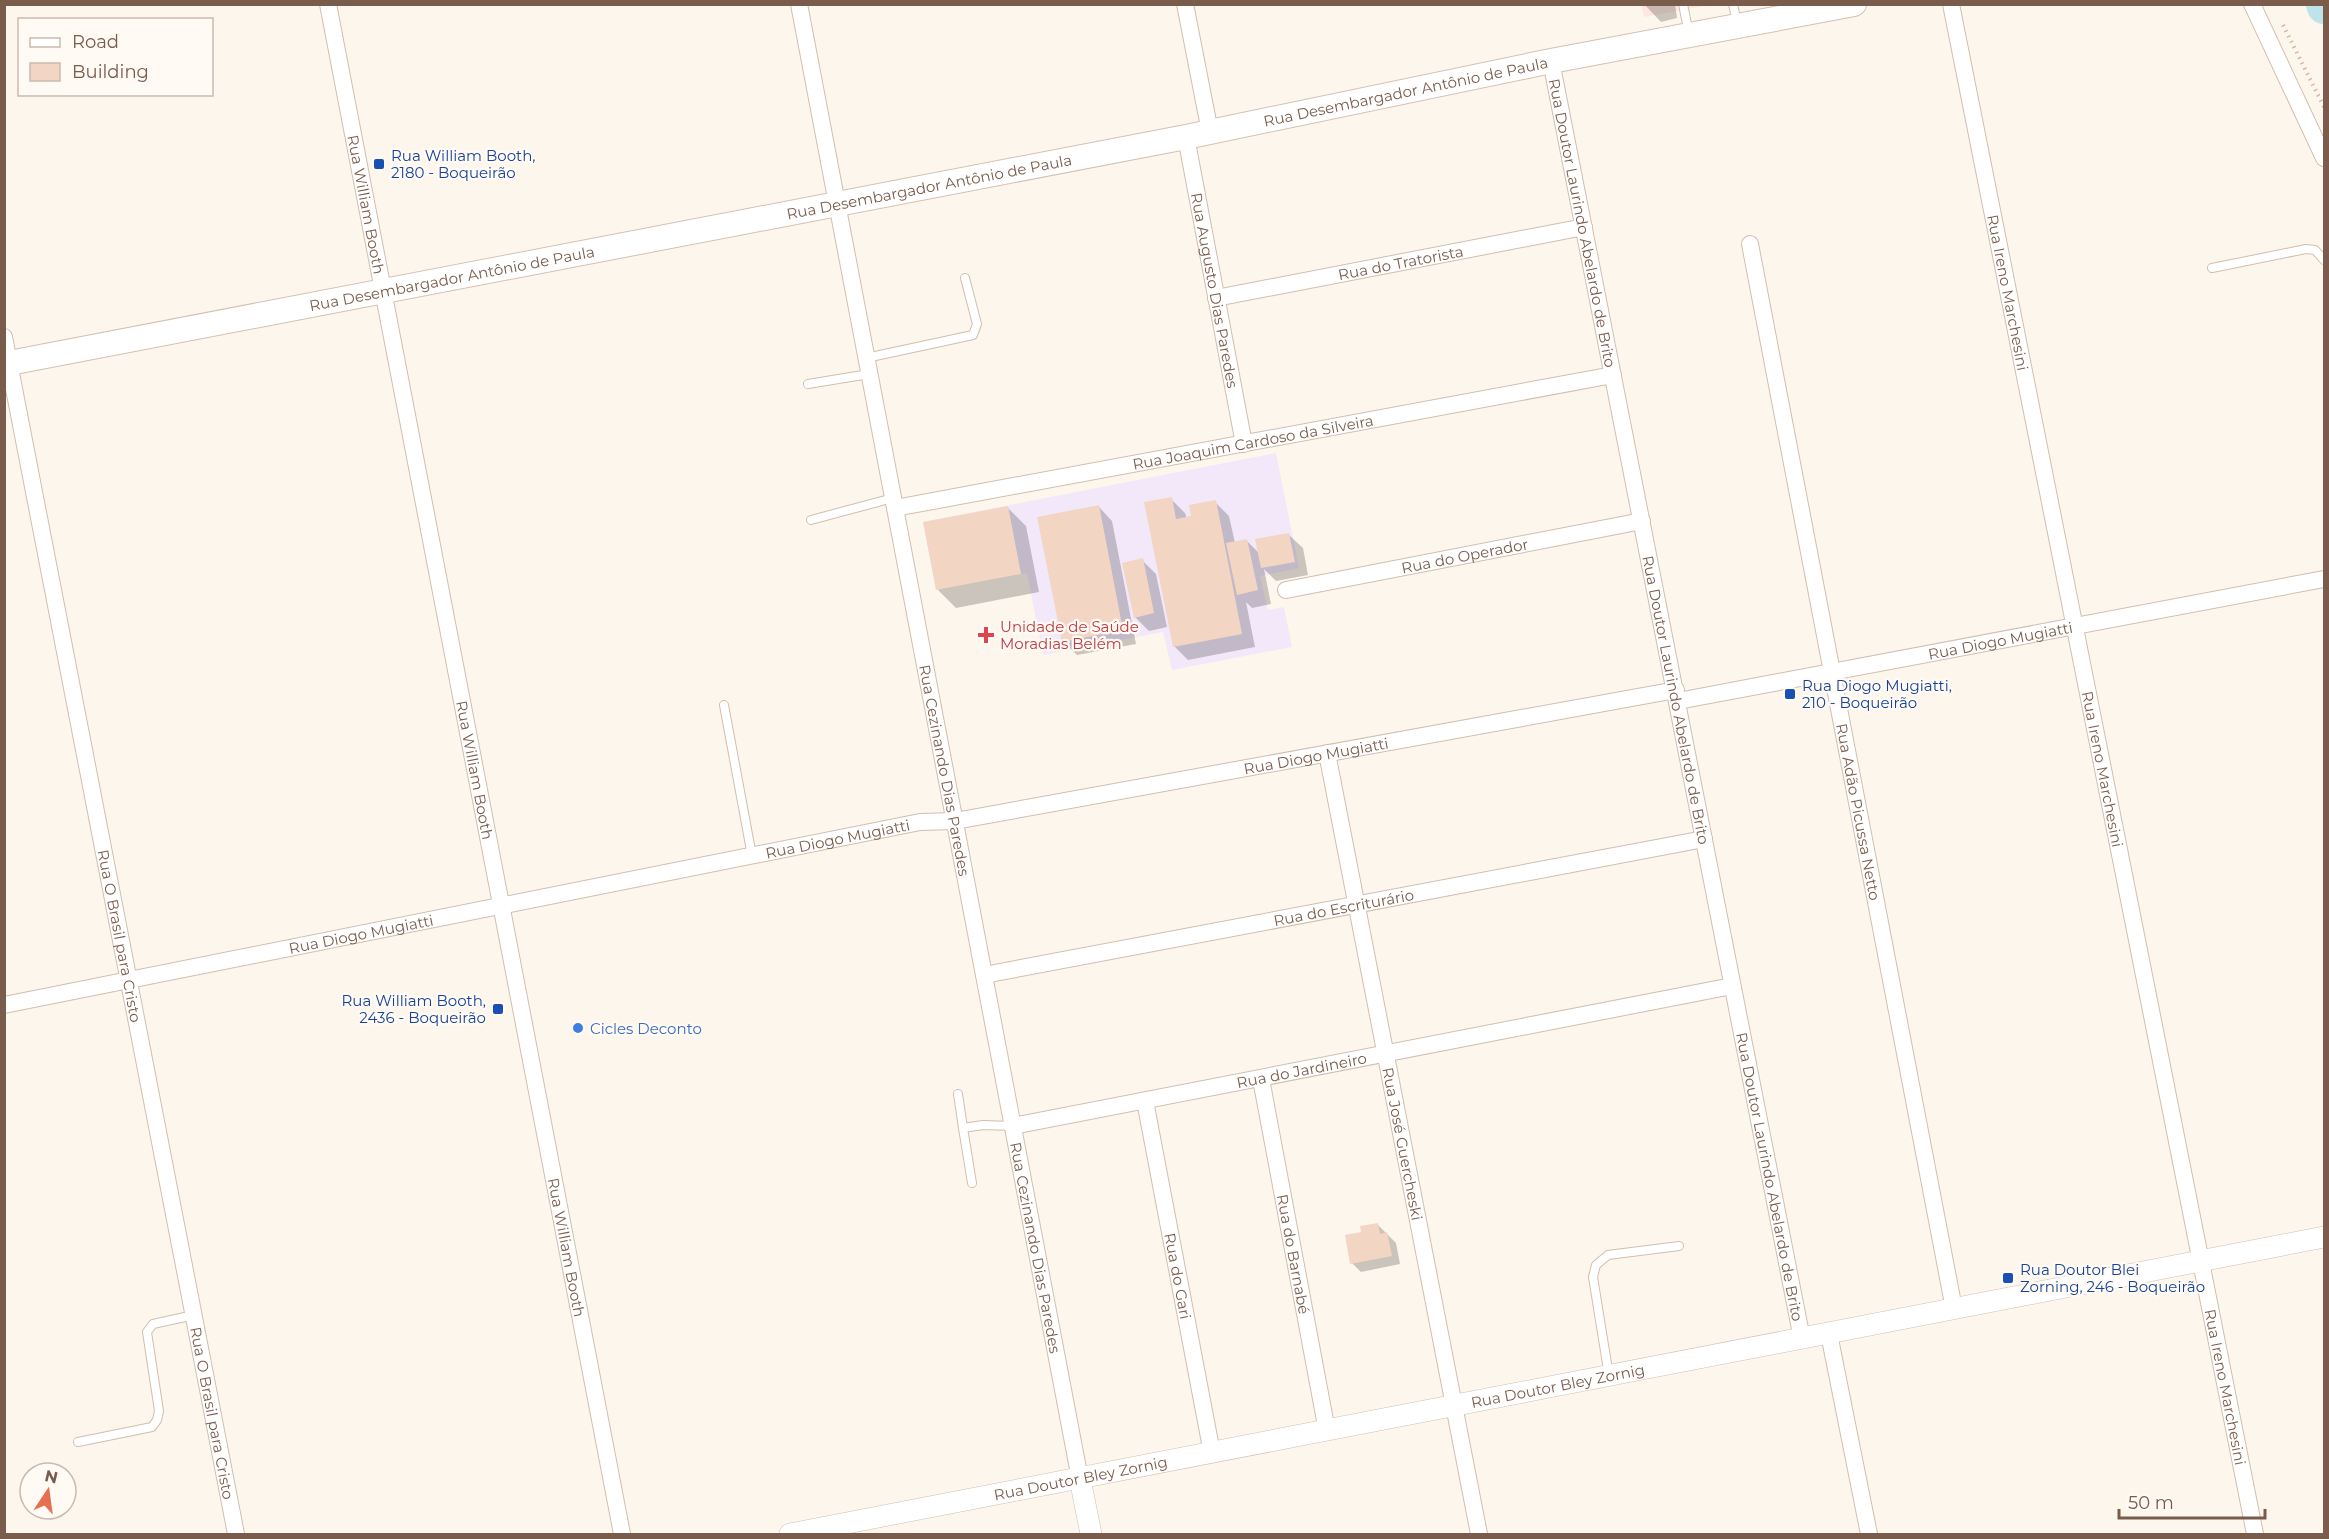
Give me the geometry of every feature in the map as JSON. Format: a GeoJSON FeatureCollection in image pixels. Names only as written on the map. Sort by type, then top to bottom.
{"type":"FeatureCollection","features":[{"type":"Feature","properties":{"kind":"main road","name":"Rua Desembargador Antônio de Paula"},"geometry":{"type":"LineString","coordinates":[[7,364],[1186,137],[1551,61],[1689,35],[1736,15],[1854,4]]}},
{"type":"Feature","properties":{"kind":"street","name":"Rua William Booth"},"geometry":{"type":"LineString","coordinates":[[328,4],[622,1534]]}},
{"type":"Feature","properties":{"kind":"street","name":"Rua Cezinando Dias Paredes"},"geometry":{"type":"LineString","coordinates":[[799,4],[1091,1534]]}},
{"type":"Feature","properties":{"kind":"street"},"geometry":{"type":"LineString","coordinates":[[1185,4],[1210,132]]}},
{"type":"Feature","properties":{"kind":"street","name":"Rua Ireno Marchesini"},"geometry":{"type":"LineString","coordinates":[[1951,4],[2077,628],[2255,1534]]}},
{"type":"Feature","properties":{"kind":"street"},"geometry":{"type":"LineString","coordinates":[[2252,4],[2325,158]]}},
{"type":"Feature","properties":{"kind":"street","name":"Rua Doutor Laurindo Abelardo de Brito"},"geometry":{"type":"LineString","coordinates":[[1551,61],[1802,1339]]}},
{"type":"Feature","properties":{"kind":"street","name":"Rua Augusto Dias Paredes"},"geometry":{"type":"LineString","coordinates":[[1186,137],[1244,444]]}},
{"type":"Feature","properties":{"kind":"street","name":"Rua do Tratorista"},"geometry":{"type":"LineString","coordinates":[[1216,298],[1584,227]]}},
{"type":"Feature","properties":{"kind":"street","name":"Rua Adão Picussa Netto"},"geometry":{"type":"LineString","coordinates":[[1750,244],[1954,1309]]}},
{"type":"Feature","properties":{"kind":"street","name":"Rua O Brasil para Cristo"},"geometry":{"type":"LineString","coordinates":[[4,337],[7,364],[236,1534]]}},
{"type":"Feature","properties":{"kind":"street","name":"Rua Joaquim Cardoso da Silveira"},"geometry":{"type":"LineString","coordinates":[[894,503],[1244,444],[1613,375]]}},
{"type":"Feature","properties":{"kind":"street","name":"Rua do Operador"},"geometry":{"type":"LineString","coordinates":[[1286,590],[1642,521]]}},
{"type":"Feature","properties":{"kind":"street","name":"Rua Diogo Mugiatti"},"geometry":{"type":"LineString","coordinates":[[4,1005],[920,822],[955,820],[1327,753],[1831,673],[2325,579]]}},
{"type":"Feature","properties":{"kind":"street","name":"Rua José Guercheski"},"geometry":{"type":"LineString","coordinates":[[1327,753],[1479,1534]]}},
{"type":"Feature","properties":{"kind":"street","name":"Rua do Escriturário"},"geometry":{"type":"LineString","coordinates":[[984,975],[1704,839]]}},
{"type":"Feature","properties":{"kind":"street","name":"Rua do Jardineiro"},"geometry":{"type":"LineString","coordinates":[[1013,1126],[1732,986]]}},
{"type":"Feature","properties":{"kind":"street","name":"Rua do Barnabé"},"geometry":{"type":"LineString","coordinates":[[1261,1079],[1327,1431]]}},
{"type":"Feature","properties":{"kind":"street","name":"Rua do Gari"},"geometry":{"type":"LineString","coordinates":[[1145,1101],[1212,1453]]}},
{"type":"Feature","properties":{"kind":"street","name":"Rua Doutor Bley Zornig"},"geometry":{"type":"LineString","coordinates":[[790,1534],[2325,1238]]}},
{"type":"Feature","properties":{"kind":"street"},"geometry":{"type":"LineString","coordinates":[[1829,1334],[1869,1534]]}},
{"type":"Feature","properties":{"kind":"lane"},"geometry":{"type":"LineString","coordinates":[[1683,4],[1689,35]]}},
{"type":"Feature","properties":{"kind":"lane"},"geometry":{"type":"LineString","coordinates":[[2212,268],[2306,249],[2315,250],[2325,260]]}},
{"type":"Feature","properties":{"kind":"lane"},"geometry":{"type":"LineString","coordinates":[[808,384],[973,335],[977,324],[965,278]]}},
{"type":"Feature","properties":{"kind":"lane"},"geometry":{"type":"LineString","coordinates":[[811,520],[894,503]]}},
{"type":"Feature","properties":{"kind":"lane"},"geometry":{"type":"LineString","coordinates":[[724,705],[752,856]]}},
{"type":"Feature","properties":{"kind":"lane"},"geometry":{"type":"LineString","coordinates":[[958,1094],[972,1184]]}},
{"type":"Feature","properties":{"kind":"lane"},"geometry":{"type":"LineString","coordinates":[[963,1128],[983,1125],[1013,1126]]}},
{"type":"Feature","properties":{"kind":"lane"},"geometry":{"type":"LineString","coordinates":[[1609,1377],[1593,1277],[1596,1265],[1608,1255],[1679,1246]]}},
{"type":"Feature","properties":{"kind":"lane"},"geometry":{"type":"LineString","coordinates":[[78,1442],[152,1427],[159,1411],[147,1332],[153,1324],[167,1319],[194,1315]]}},
{"type":"Feature","properties":{"kind":"path"},"geometry":{"type":"LineString","coordinates":[[2282,22],[2325,107]]}},
{"type":"Feature","properties":{"kind":"shaded area"},"geometry":{"type":"Polygon","coordinates":[[[1641,4],[1709,5],[1644,17],[1641,4]]]}},
{"type":"Feature","properties":{"kind":"shaded area"},"geometry":{"type":"Polygon","coordinates":[[[1276,453],[1299,568],[1260,576],[1268,610],[1284,607],[1292,647],[1172,670],[1163,632],[1043,655],[1027,573],[936,590],[923,522],[1276,453]]]}},
{"type":"Feature","properties":{"kind":"building"},"geometry":{"type":"Polygon","coordinates":[[[1172,497],[1176,519],[1191,516],[1189,505],[1216,500],[1242,634],[1173,647],[1144,502],[1172,497]]]}},
{"type":"Feature","properties":{"kind":"building"},"geometry":{"type":"Polygon","coordinates":[[[1099,505],[1123,630],[1062,642],[1037,517],[1099,505]]]}},
{"type":"Feature","properties":{"kind":"building"},"geometry":{"type":"Polygon","coordinates":[[[1008,506],[1021,574],[936,590],[923,522],[1008,506]]]}},
{"type":"Feature","properties":{"kind":"building"},"geometry":{"type":"Polygon","coordinates":[[[1289,533],[1295,562],[1261,568],[1255,539],[1289,533]]]}},
{"type":"Feature","properties":{"kind":"building"},"geometry":{"type":"Polygon","coordinates":[[[1247,539],[1258,590],[1237,595],[1226,543],[1247,539]]]}},
{"type":"Feature","properties":{"kind":"building"},"geometry":{"type":"Polygon","coordinates":[[[1143,558],[1154,613],[1134,618],[1122,563],[1143,558]]]}},
{"type":"Feature","properties":{"kind":"building"},"geometry":{"type":"Polygon","coordinates":[[[1378,1223],[1380,1234],[1387,1232],[1392,1256],[1350,1264],[1345,1235],[1361,1232],[1360,1226],[1378,1223]]]}},
{"type":"Feature","properties":{"kind":"place","name":"Rua William Booth, 2180 - Boqueirão"},"geometry":{"type":"Point","coordinates":[379,164]}},
{"type":"Feature","properties":{"kind":"place","name":"Unidade de Saúde Moradias Belém"},"geometry":{"type":"Point","coordinates":[986,635]}},
{"type":"Feature","properties":{"kind":"place","name":"Rua Diogo Mugiatti, 210 - Boqueirão"},"geometry":{"type":"Point","coordinates":[1790,694]}},
{"type":"Feature","properties":{"kind":"place","name":"Rua William Booth, 2436 - Boqueirão"},"geometry":{"type":"Point","coordinates":[498,1009]}},
{"type":"Feature","properties":{"kind":"place","name":"Cicles Deconto"},"geometry":{"type":"Point","coordinates":[578,1028]}},
{"type":"Feature","properties":{"kind":"place","name":"Rua Doutor Blei Zorning, 246 - Boqueirão"},"geometry":{"type":"Point","coordinates":[2008,1278]}}]}
